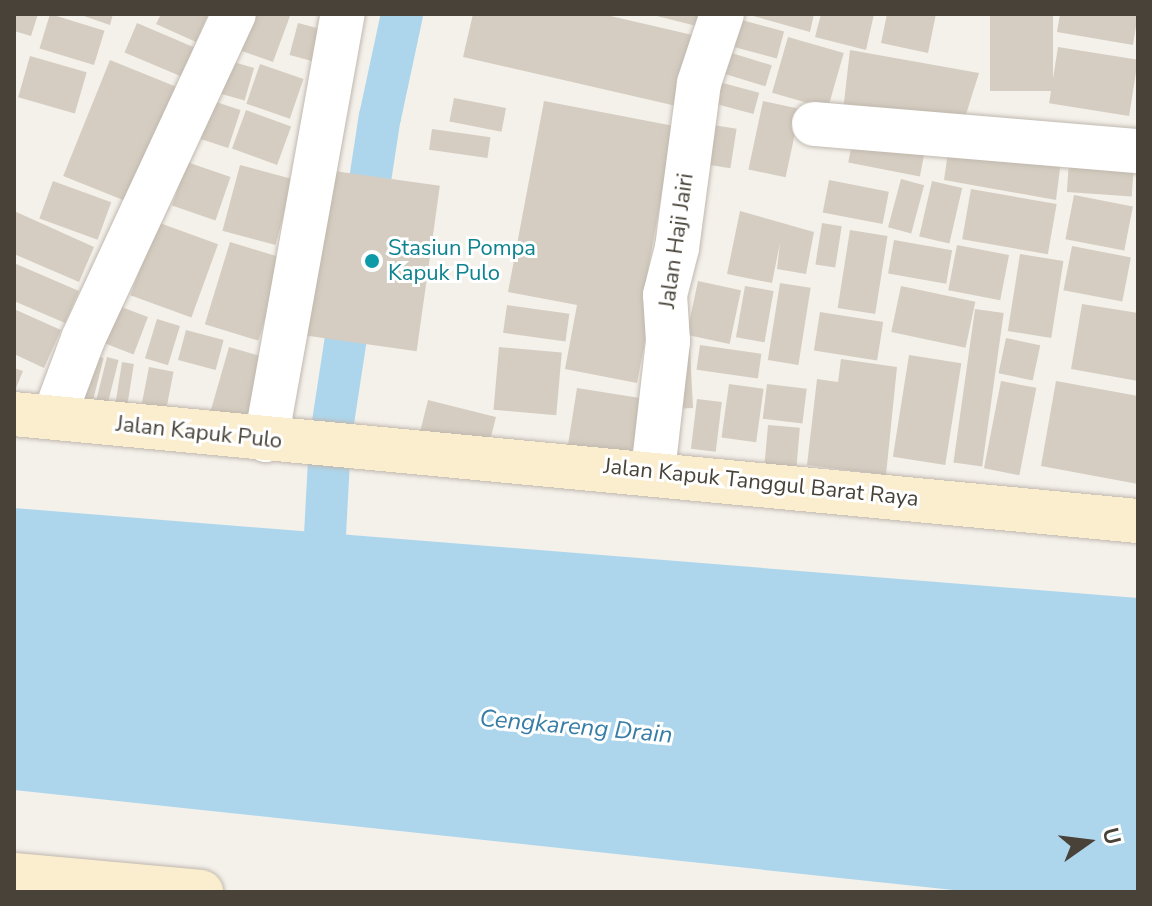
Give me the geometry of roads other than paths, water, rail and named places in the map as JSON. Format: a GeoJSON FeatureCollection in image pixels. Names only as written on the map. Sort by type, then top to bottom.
{"type":"FeatureCollection","features":[{"type":"Feature","properties":{"kind":"main road","name":"Jalan Kapuk Pulo"},"geometry":{"type":"LineString","coordinates":[[34,415],[385,450]]}},
{"type":"Feature","properties":{"kind":"main road","name":"Jalan Kapuk Tanggul Barat Raya"},"geometry":{"type":"LineString","coordinates":[[385,450],[653,471],[1138,521]]}},
{"type":"Feature","properties":{"kind":"main road"},"geometry":{"type":"LineString","coordinates":[[14,875],[201,892]]}},
{"type":"Feature","properties":{"kind":"street"},"geometry":{"type":"LineString","coordinates":[[34,415],[83,339],[234,14]]}},
{"type":"Feature","properties":{"kind":"street"},"geometry":{"type":"LineString","coordinates":[[281,442],[343,14]]}},
{"type":"Feature","properties":{"kind":"street","name":"Jalan Haji Jairi"},"geometry":{"type":"LineString","coordinates":[[653,471],[668,341],[665,295],[677,248],[699,83],[722,14]]}},
{"type":"Feature","properties":{"kind":"street"},"geometry":{"type":"LineString","coordinates":[[814,124],[1138,151]]}},
{"type":"Feature","properties":{"kind":"water","name":"Cengkareng Drain"},"geometry":{"type":"Polygon","coordinates":[[[14,508],[1138,598],[1138,892],[972,892],[14,790],[14,508]]]}},
{"type":"Feature","properties":{"kind":"waterway"},"geometry":{"type":"LineString","coordinates":[[322,590],[330,442],[380,117],[402,14]]}},
{"type":"Feature","properties":{"kind":"place","name":"Stasiun Pompa Kapuk Pulo"},"geometry":{"type":"Point","coordinates":[372,261]}}]}
